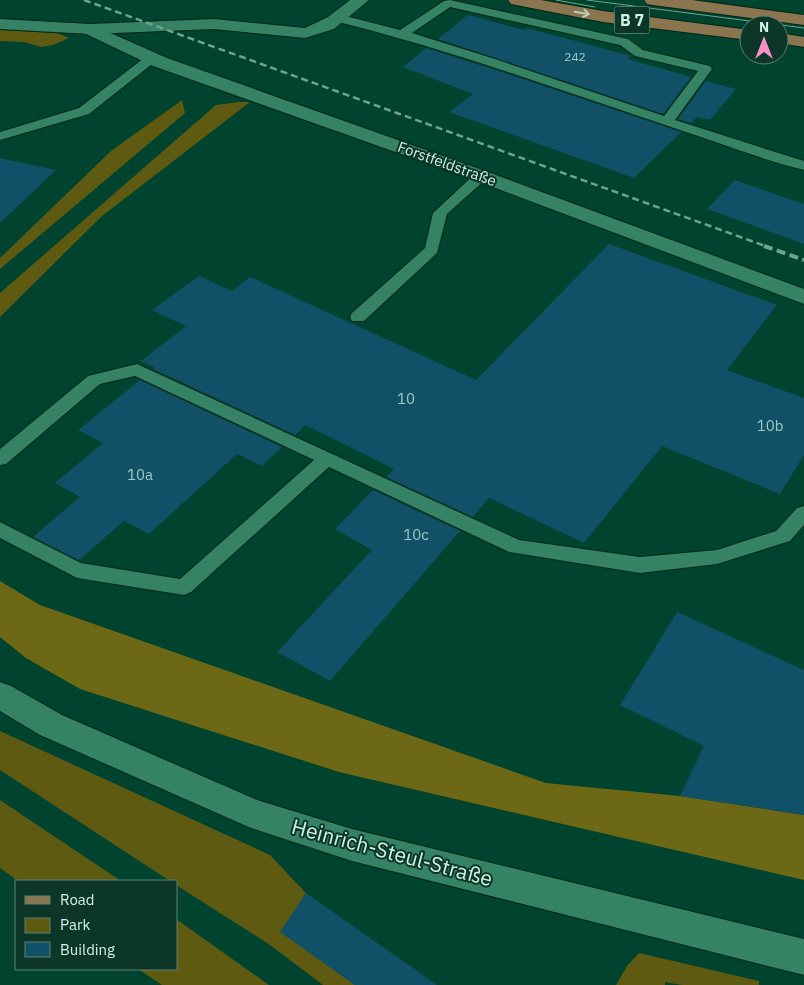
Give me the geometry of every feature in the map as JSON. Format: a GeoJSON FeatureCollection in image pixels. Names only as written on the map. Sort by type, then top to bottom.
{"type":"FeatureCollection","features":[{"type":"Feature","properties":{"kind":"main road","name":"B 7"},"geometry":{"type":"LineString","coordinates":[[517,0],[546,7],[739,34]]}},
{"type":"Feature","properties":{"kind":"main road","name":"B 7"},"geometry":{"type":"LineString","coordinates":[[653,0],[706,3],[804,20]]}},
{"type":"Feature","properties":{"kind":"main road"},"geometry":{"type":"LineString","coordinates":[[789,40],[804,42]]}},
{"type":"Feature","properties":{"kind":"street","name":"Forstfeldstraße"},"geometry":{"type":"LineString","coordinates":[[0,24],[90,29],[214,24],[305,33],[324,28],[360,0]]}},
{"type":"Feature","properties":{"kind":"street","name":"Forstfeldstraße"},"geometry":{"type":"LineString","coordinates":[[90,29],[152,58],[481,176],[804,297]]}},
{"type":"Feature","properties":{"kind":"street","name":"Heinrich-Steul-Straße"},"geometry":{"type":"LineString","coordinates":[[0,695],[52,725],[252,813],[352,845],[804,957]]}},
{"type":"Feature","properties":{"kind":"lane"},"geometry":{"type":"LineString","coordinates":[[402,34],[448,3],[624,42],[639,53],[706,69],[666,122]]}},
{"type":"Feature","properties":{"kind":"lane"},"geometry":{"type":"LineString","coordinates":[[338,18],[402,34],[514,69],[666,122],[804,166]]}},
{"type":"Feature","properties":{"kind":"lane"},"geometry":{"type":"LineString","coordinates":[[611,39],[632,20]]}},
{"type":"Feature","properties":{"kind":"lane"},"geometry":{"type":"LineString","coordinates":[[0,136],[84,112],[152,58]]}},
{"type":"Feature","properties":{"kind":"lane"},"geometry":{"type":"LineString","coordinates":[[358,317],[432,250],[440,213],[481,176]]}},
{"type":"Feature","properties":{"kind":"lane"},"geometry":{"type":"LineString","coordinates":[[0,459],[94,380],[137,370],[516,547],[640,565],[717,557],[784,536],[804,513]]}},
{"type":"Feature","properties":{"kind":"lane"},"geometry":{"type":"LineString","coordinates":[[0,529],[77,570],[184,587],[327,459]]}},
{"type":"Feature","properties":{"kind":"green space"},"geometry":{"type":"Polygon","coordinates":[[[0,30],[57,33],[69,38],[53,45],[41,47],[24,42],[0,41],[0,30]]]}},
{"type":"Feature","properties":{"kind":"green space"},"geometry":{"type":"Polygon","coordinates":[[[182,100],[185,113],[0,269],[0,258],[111,151],[182,100]]]}},
{"type":"Feature","properties":{"kind":"green space"},"geometry":{"type":"Polygon","coordinates":[[[250,102],[102,216],[0,317],[0,293],[216,105],[250,102]]]}},
{"type":"Feature","properties":{"kind":"green space"},"geometry":{"type":"Polygon","coordinates":[[[0,731],[270,855],[306,893],[281,932],[355,985],[323,985],[270,945],[178,886],[178,880],[168,880],[0,770],[0,731]]]}},
{"type":"Feature","properties":{"kind":"green space"},"geometry":{"type":"Polygon","coordinates":[[[0,800],[120,880],[17,880],[0,868],[0,800]]]}},
{"type":"Feature","properties":{"kind":"green space"},"geometry":{"type":"Polygon","coordinates":[[[178,920],[269,985],[162,985],[140,970],[178,970],[178,920]]]}},
{"type":"Feature","properties":{"kind":"green space"},"geometry":{"type":"Polygon","coordinates":[[[639,953],[759,981],[759,985],[682,985],[665,982],[665,985],[616,985],[627,966],[639,953]]]}},
{"type":"Feature","properties":{"kind":"shaded area"},"geometry":{"type":"Polygon","coordinates":[[[0,581],[40,605],[546,783],[680,796],[804,815],[804,880],[339,772],[80,689],[26,658],[0,637],[0,581]]]}},
{"type":"Feature","properties":{"kind":"building"},"geometry":{"type":"Polygon","coordinates":[[[468,15],[524,30],[527,28],[631,56],[627,59],[691,77],[663,114],[438,39],[468,15]]]}},
{"type":"Feature","properties":{"kind":"building"},"geometry":{"type":"Polygon","coordinates":[[[426,48],[681,132],[634,178],[449,112],[473,94],[403,67],[426,48]]]}},
{"type":"Feature","properties":{"kind":"building"},"geometry":{"type":"Polygon","coordinates":[[[706,81],[736,89],[710,120],[697,117],[691,123],[678,119],[706,81]]]}},
{"type":"Feature","properties":{"kind":"building"},"geometry":{"type":"Polygon","coordinates":[[[0,158],[56,170],[0,223],[0,158]]]}},
{"type":"Feature","properties":{"kind":"building"},"geometry":{"type":"Polygon","coordinates":[[[735,180],[804,204],[804,244],[707,209],[735,180]]]}},
{"type":"Feature","properties":{"kind":"building"},"geometry":{"type":"Polygon","coordinates":[[[609,244],[777,305],[727,370],[804,398],[804,455],[780,494],[662,446],[584,543],[489,498],[473,517],[386,477],[394,469],[305,425],[295,435],[153,369],[155,368],[141,361],[186,326],[152,310],[199,276],[232,291],[250,277],[476,380],[609,244]]]}},
{"type":"Feature","properties":{"kind":"building"},"geometry":{"type":"Polygon","coordinates":[[[140,380],[282,447],[262,466],[237,454],[149,534],[124,521],[79,560],[33,537],[80,497],[55,483],[103,443],[78,430],[140,380]]]}},
{"type":"Feature","properties":{"kind":"building"},"geometry":{"type":"Polygon","coordinates":[[[373,490],[460,531],[330,681],[277,652],[372,550],[335,529],[373,490]]]}},
{"type":"Feature","properties":{"kind":"building"},"geometry":{"type":"Polygon","coordinates":[[[677,612],[804,670],[804,815],[680,796],[704,746],[620,705],[677,612]]]}},
{"type":"Feature","properties":{"kind":"building"},"geometry":{"type":"Polygon","coordinates":[[[306,893],[437,985],[355,985],[280,932],[306,893]]]}},
{"type":"Feature","properties":{"kind":"tram line"},"geometry":{"type":"LineString","coordinates":[[556,0],[595,7]]}},
{"type":"Feature","properties":{"kind":"tram line"},"geometry":{"type":"LineString","coordinates":[[587,0],[804,28]]}},
{"type":"Feature","properties":{"kind":"railway"},"geometry":{"type":"LineString","coordinates":[[84,0],[768,247]]}},
{"type":"Feature","properties":{"kind":"railway"},"geometry":{"type":"LineString","coordinates":[[764,246],[804,260]]}}]}
